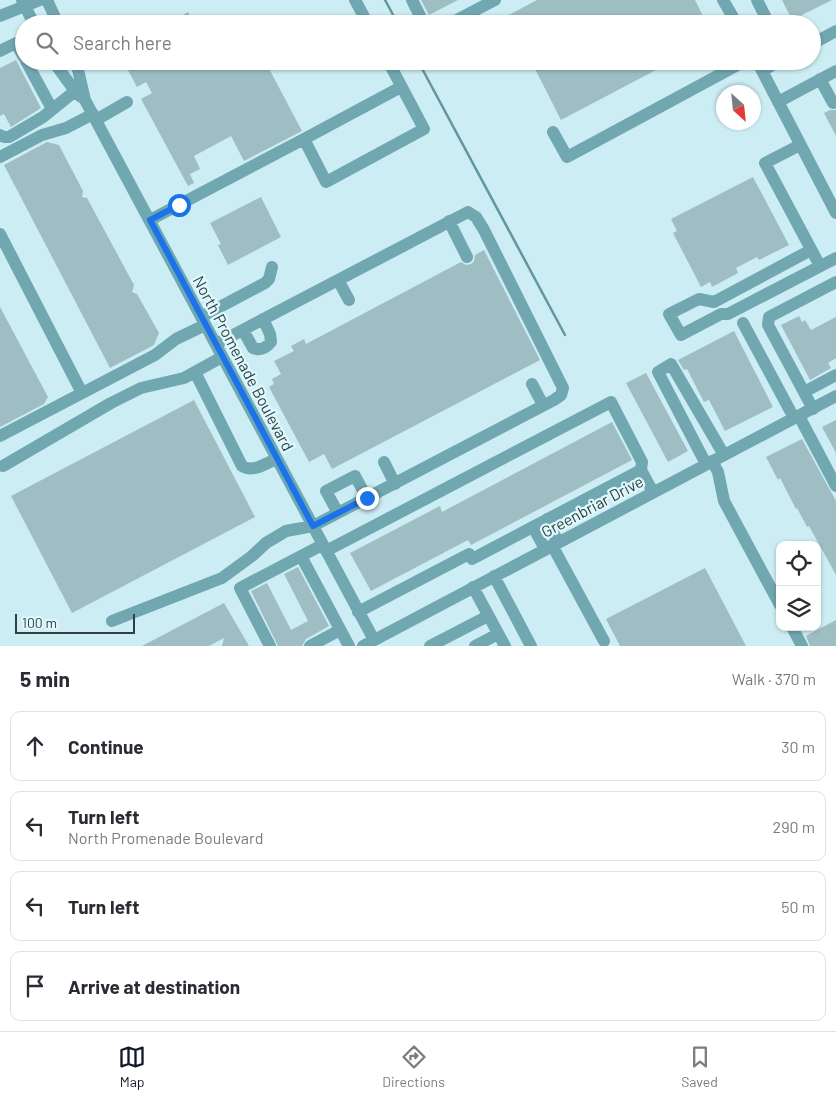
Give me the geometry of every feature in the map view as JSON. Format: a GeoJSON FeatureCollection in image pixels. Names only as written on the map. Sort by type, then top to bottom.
{"type":"FeatureCollection","features":[{"type":"Feature","properties":{"kind":"street"},"geometry":{"type":"LineString","coordinates":[[0,16],[23,3],[40,0]]}},
{"type":"Feature","properties":{"kind":"street"},"geometry":{"type":"LineString","coordinates":[[47,0],[54,15]]}},
{"type":"Feature","properties":{"kind":"street"},"geometry":{"type":"LineString","coordinates":[[355,0],[363,15]]}},
{"type":"Feature","properties":{"kind":"street"},"geometry":{"type":"LineString","coordinates":[[412,0],[420,15]]}},
{"type":"Feature","properties":{"kind":"street"},"geometry":{"type":"LineString","coordinates":[[459,15],[471,5],[496,0]]}},
{"type":"Feature","properties":{"kind":"street"},"geometry":{"type":"LineString","coordinates":[[757,0],[764,15]]}},
{"type":"Feature","properties":{"kind":"street"},"geometry":{"type":"LineString","coordinates":[[23,3],[29,15]]}},
{"type":"Feature","properties":{"kind":"street"},"geometry":{"type":"LineString","coordinates":[[726,3],[732,15]]}},
{"type":"Feature","properties":{"kind":"street"},"geometry":{"type":"LineString","coordinates":[[821,39],[836,31]]}},
{"type":"Feature","properties":{"kind":"street"},"geometry":{"type":"LineString","coordinates":[[0,51],[15,44]]}},
{"type":"Feature","properties":{"kind":"street"},"geometry":{"type":"LineString","coordinates":[[31,70],[52,109]]}},
{"type":"Feature","properties":{"kind":"street"},"geometry":{"type":"LineString","coordinates":[[59,70],[75,92],[86,100]]}},
{"type":"Feature","properties":{"kind":"street","name":"North Promenade Boulevard"},"geometry":{"type":"LineString","coordinates":[[78,70],[86,100],[94,117],[358,612],[368,643]]}},
{"type":"Feature","properties":{"kind":"street"},"geometry":{"type":"LineString","coordinates":[[304,140],[326,182],[424,129],[392,70]]}},
{"type":"Feature","properties":{"kind":"street"},"geometry":{"type":"LineString","coordinates":[[553,132],[567,157],[728,70]]}},
{"type":"Feature","properties":{"kind":"street"},"geometry":{"type":"LineString","coordinates":[[761,70],[836,213]]}},
{"type":"Feature","properties":{"kind":"street"},"geometry":{"type":"LineString","coordinates":[[778,102],[836,71]]}},
{"type":"Feature","properties":{"kind":"street"},"geometry":{"type":"LineString","coordinates":[[820,79],[834,103]]}},
{"type":"Feature","properties":{"kind":"street"},"geometry":{"type":"LineString","coordinates":[[150,220],[401,87]]}},
{"type":"Feature","properties":{"kind":"street"},"geometry":{"type":"LineString","coordinates":[[0,135],[4,137],[9,136],[43,117],[75,92]]}},
{"type":"Feature","properties":{"kind":"street"},"geometry":{"type":"LineString","coordinates":[[0,157],[42,135],[66,128],[127,102]]}},
{"type":"Feature","properties":{"kind":"street"},"geometry":{"type":"LineString","coordinates":[[800,145],[765,163],[820,266]]}},
{"type":"Feature","properties":{"kind":"street"},"geometry":{"type":"LineString","coordinates":[[112,621],[222,578],[266,543],[286,531],[313,526],[395,484],[543,406],[561,395],[563,388],[526,310],[476,217],[468,212],[216,344]]}},
{"type":"Feature","properties":{"kind":"street"},"geometry":{"type":"LineString","coordinates":[[449,221],[467,257]]}},
{"type":"Feature","properties":{"kind":"street"},"geometry":{"type":"LineString","coordinates":[[0,234],[82,393]]}},
{"type":"Feature","properties":{"kind":"street"},"geometry":{"type":"LineString","coordinates":[[811,250],[714,302],[699,298],[670,314],[681,335],[721,314],[728,314],[836,258]]}},
{"type":"Feature","properties":{"kind":"street"},"geometry":{"type":"LineString","coordinates":[[0,436],[155,355],[203,321],[264,283],[269,279],[272,267]]}},
{"type":"Feature","properties":{"kind":"street"},"geometry":{"type":"LineString","coordinates":[[338,280],[349,300]]}},
{"type":"Feature","properties":{"kind":"street"},"geometry":{"type":"LineString","coordinates":[[813,409],[768,324],[769,317],[836,282]]}},
{"type":"Feature","properties":{"kind":"street"},"geometry":{"type":"LineString","coordinates":[[714,302],[721,314]]}},
{"type":"Feature","properties":{"kind":"street"},"geometry":{"type":"LineString","coordinates":[[243,330],[253,348],[265,348],[272,338],[263,319]]}},
{"type":"Feature","properties":{"kind":"street"},"geometry":{"type":"LineString","coordinates":[[743,323],[836,486]]}},
{"type":"Feature","properties":{"kind":"street"},"geometry":{"type":"LineString","coordinates":[[3,466],[111,403],[141,388],[184,378],[222,357]]}},
{"type":"Feature","properties":{"kind":"street"},"geometry":{"type":"LineString","coordinates":[[724,455],[671,364],[658,372],[709,463],[718,472],[724,501],[776,598]]}},
{"type":"Feature","properties":{"kind":"street"},"geometry":{"type":"LineString","coordinates":[[195,372],[242,466],[252,469],[276,458]]}},
{"type":"Feature","properties":{"kind":"street"},"geometry":{"type":"LineString","coordinates":[[804,392],[836,375]]}},
{"type":"Feature","properties":{"kind":"street"},"geometry":{"type":"LineString","coordinates":[[532,384],[543,406]]}},
{"type":"Feature","properties":{"kind":"street","name":"Greenbriar Drive"},"geometry":{"type":"LineString","coordinates":[[368,643],[836,396]]}},
{"type":"Feature","properties":{"kind":"street"},"geometry":{"type":"LineString","coordinates":[[270,646],[240,588],[301,556],[324,548],[611,402],[642,462],[641,470],[653,492]]}},
{"type":"Feature","properties":{"kind":"street"},"geometry":{"type":"LineString","coordinates":[[384,462],[395,484]]}},
{"type":"Feature","properties":{"kind":"street"},"geometry":{"type":"LineString","coordinates":[[358,612],[533,527],[641,470]]}},
{"type":"Feature","properties":{"kind":"street"},"geometry":{"type":"LineString","coordinates":[[338,513],[326,491],[356,476],[367,498]]}},
{"type":"Feature","properties":{"kind":"street"},"geometry":{"type":"LineString","coordinates":[[546,520],[552,545],[604,641]]}},
{"type":"Feature","properties":{"kind":"street"},"geometry":{"type":"LineString","coordinates":[[533,527],[552,545]]}},
{"type":"Feature","properties":{"kind":"street"},"geometry":{"type":"LineString","coordinates":[[301,556],[349,646]]}},
{"type":"Feature","properties":{"kind":"street"},"geometry":{"type":"LineString","coordinates":[[494,576],[531,646]]}},
{"type":"Feature","properties":{"kind":"street"},"geometry":{"type":"LineString","coordinates":[[473,587],[505,646]]}},
{"type":"Feature","properties":{"kind":"street"},"geometry":{"type":"LineString","coordinates":[[430,646],[488,616]]}},
{"type":"Feature","properties":{"kind":"street"},"geometry":{"type":"LineString","coordinates":[[310,646],[340,630]]}},
{"type":"Feature","properties":{"kind":"street"},"geometry":{"type":"LineString","coordinates":[[794,631],[802,646]]}},
{"type":"Feature","properties":{"kind":"street"},"geometry":{"type":"LineString","coordinates":[[475,646],[498,634]]}},
{"type":"Feature","properties":{"kind":"building"},"geometry":{"type":"Polygon","coordinates":[[[421,0],[458,0],[429,15],[421,0]]]}},
{"type":"Feature","properties":{"kind":"building"},"geometry":{"type":"Polygon","coordinates":[[[537,0],[695,0],[702,15],[509,15],[537,0]]]}},
{"type":"Feature","properties":{"kind":"building"},"geometry":{"type":"Polygon","coordinates":[[[782,0],[832,0],[802,15],[790,15],[782,0]]]}},
{"type":"Feature","properties":{"kind":"building"},"geometry":{"type":"Polygon","coordinates":[[[15,60],[15,70],[21,70],[41,108],[11,127],[4,114],[0,116],[0,68],[15,60]]]}},
{"type":"Feature","properties":{"kind":"building"},"geometry":{"type":"Polygon","coordinates":[[[128,70],[270,70],[302,131],[244,161],[231,136],[194,156],[200,169],[190,174],[194,183],[188,186],[141,99],[152,93],[146,82],[137,87],[128,70]]]}},
{"type":"Feature","properties":{"kind":"building"},"geometry":{"type":"Polygon","coordinates":[[[536,70],[656,70],[561,120],[536,70]]]}},
{"type":"Feature","properties":{"kind":"building"},"geometry":{"type":"Polygon","coordinates":[[[836,110],[836,136],[824,113],[836,110]]]}},
{"type":"Feature","properties":{"kind":"building"},"geometry":{"type":"Polygon","coordinates":[[[47,142],[59,145],[83,191],[82,197],[87,198],[134,285],[132,292],[137,294],[159,333],[154,345],[110,368],[4,165],[47,142]]]}},
{"type":"Feature","properties":{"kind":"building"},"geometry":{"type":"Polygon","coordinates":[[[753,177],[789,245],[759,260],[757,257],[736,268],[738,273],[712,287],[710,282],[701,287],[673,233],[677,231],[671,219],[753,177]]]}},
{"type":"Feature","properties":{"kind":"building"},"geometry":{"type":"Polygon","coordinates":[[[261,197],[281,237],[228,265],[218,245],[221,244],[210,223],[261,197]]]}},
{"type":"Feature","properties":{"kind":"building"},"geometry":{"type":"Polygon","coordinates":[[[484,250],[540,360],[332,469],[324,454],[309,462],[269,387],[274,384],[272,379],[281,374],[274,361],[294,351],[291,346],[304,339],[306,344],[461,262],[466,265],[471,264],[474,261],[475,255],[484,250]]]}},
{"type":"Feature","properties":{"kind":"building"},"geometry":{"type":"Polygon","coordinates":[[[0,307],[48,397],[44,404],[0,427],[0,307]]]}},
{"type":"Feature","properties":{"kind":"building"},"geometry":{"type":"Polygon","coordinates":[[[799,316],[802,322],[805,320],[811,330],[836,317],[836,358],[828,363],[831,368],[810,380],[781,325],[799,316]]]}},
{"type":"Feature","properties":{"kind":"building"},"geometry":{"type":"Polygon","coordinates":[[[734,331],[773,407],[725,431],[709,400],[704,402],[687,369],[684,370],[678,360],[734,331]]]}},
{"type":"Feature","properties":{"kind":"building"},"geometry":{"type":"Polygon","coordinates":[[[646,373],[688,451],[668,462],[626,383],[646,373]]]}},
{"type":"Feature","properties":{"kind":"building"},"geometry":{"type":"Polygon","coordinates":[[[194,400],[255,517],[72,613],[11,496],[194,400]]]}},
{"type":"Feature","properties":{"kind":"building"},"geometry":{"type":"Polygon","coordinates":[[[836,420],[836,453],[822,427],[836,420]]]}},
{"type":"Feature","properties":{"kind":"building"},"geometry":{"type":"Polygon","coordinates":[[[612,422],[632,460],[471,545],[468,540],[371,591],[350,553],[440,506],[442,512],[612,422]]]}},
{"type":"Feature","properties":{"kind":"building"},"geometry":{"type":"Polygon","coordinates":[[[802,439],[836,501],[836,575],[821,548],[821,541],[817,541],[809,526],[807,527],[766,457],[802,439]]]}},
{"type":"Feature","properties":{"kind":"building"},"geometry":{"type":"Polygon","coordinates":[[[298,567],[329,626],[306,639],[302,646],[278,646],[251,591],[267,583],[291,630],[308,621],[284,574],[298,567]]]}},
{"type":"Feature","properties":{"kind":"building"},"geometry":{"type":"Polygon","coordinates":[[[705,568],[746,646],[620,646],[606,619],[705,568]]]}},
{"type":"Feature","properties":{"kind":"building"},"geometry":{"type":"Polygon","coordinates":[[[224,603],[249,646],[222,646],[224,638],[209,646],[142,646],[224,603]]]}},
{"type":"Feature","properties":{"kind":"building"},"geometry":{"type":"Polygon","coordinates":[[[836,620],[836,646],[810,646],[806,636],[815,631],[821,631],[821,628],[836,620]]]}},
{"type":"Feature","properties":{"kind":"waterway"},"geometry":{"type":"LineString","coordinates":[[385,0],[393,15]]}},
{"type":"Feature","properties":{"kind":"waterway"},"geometry":{"type":"LineString","coordinates":[[423,70],[565,335]]}},
{"type":"Feature","properties":{"kind":"route"},"geometry":{"type":"LineString","coordinates":[[179,205],[150,220],[313,526],[367,498]]}}]}
